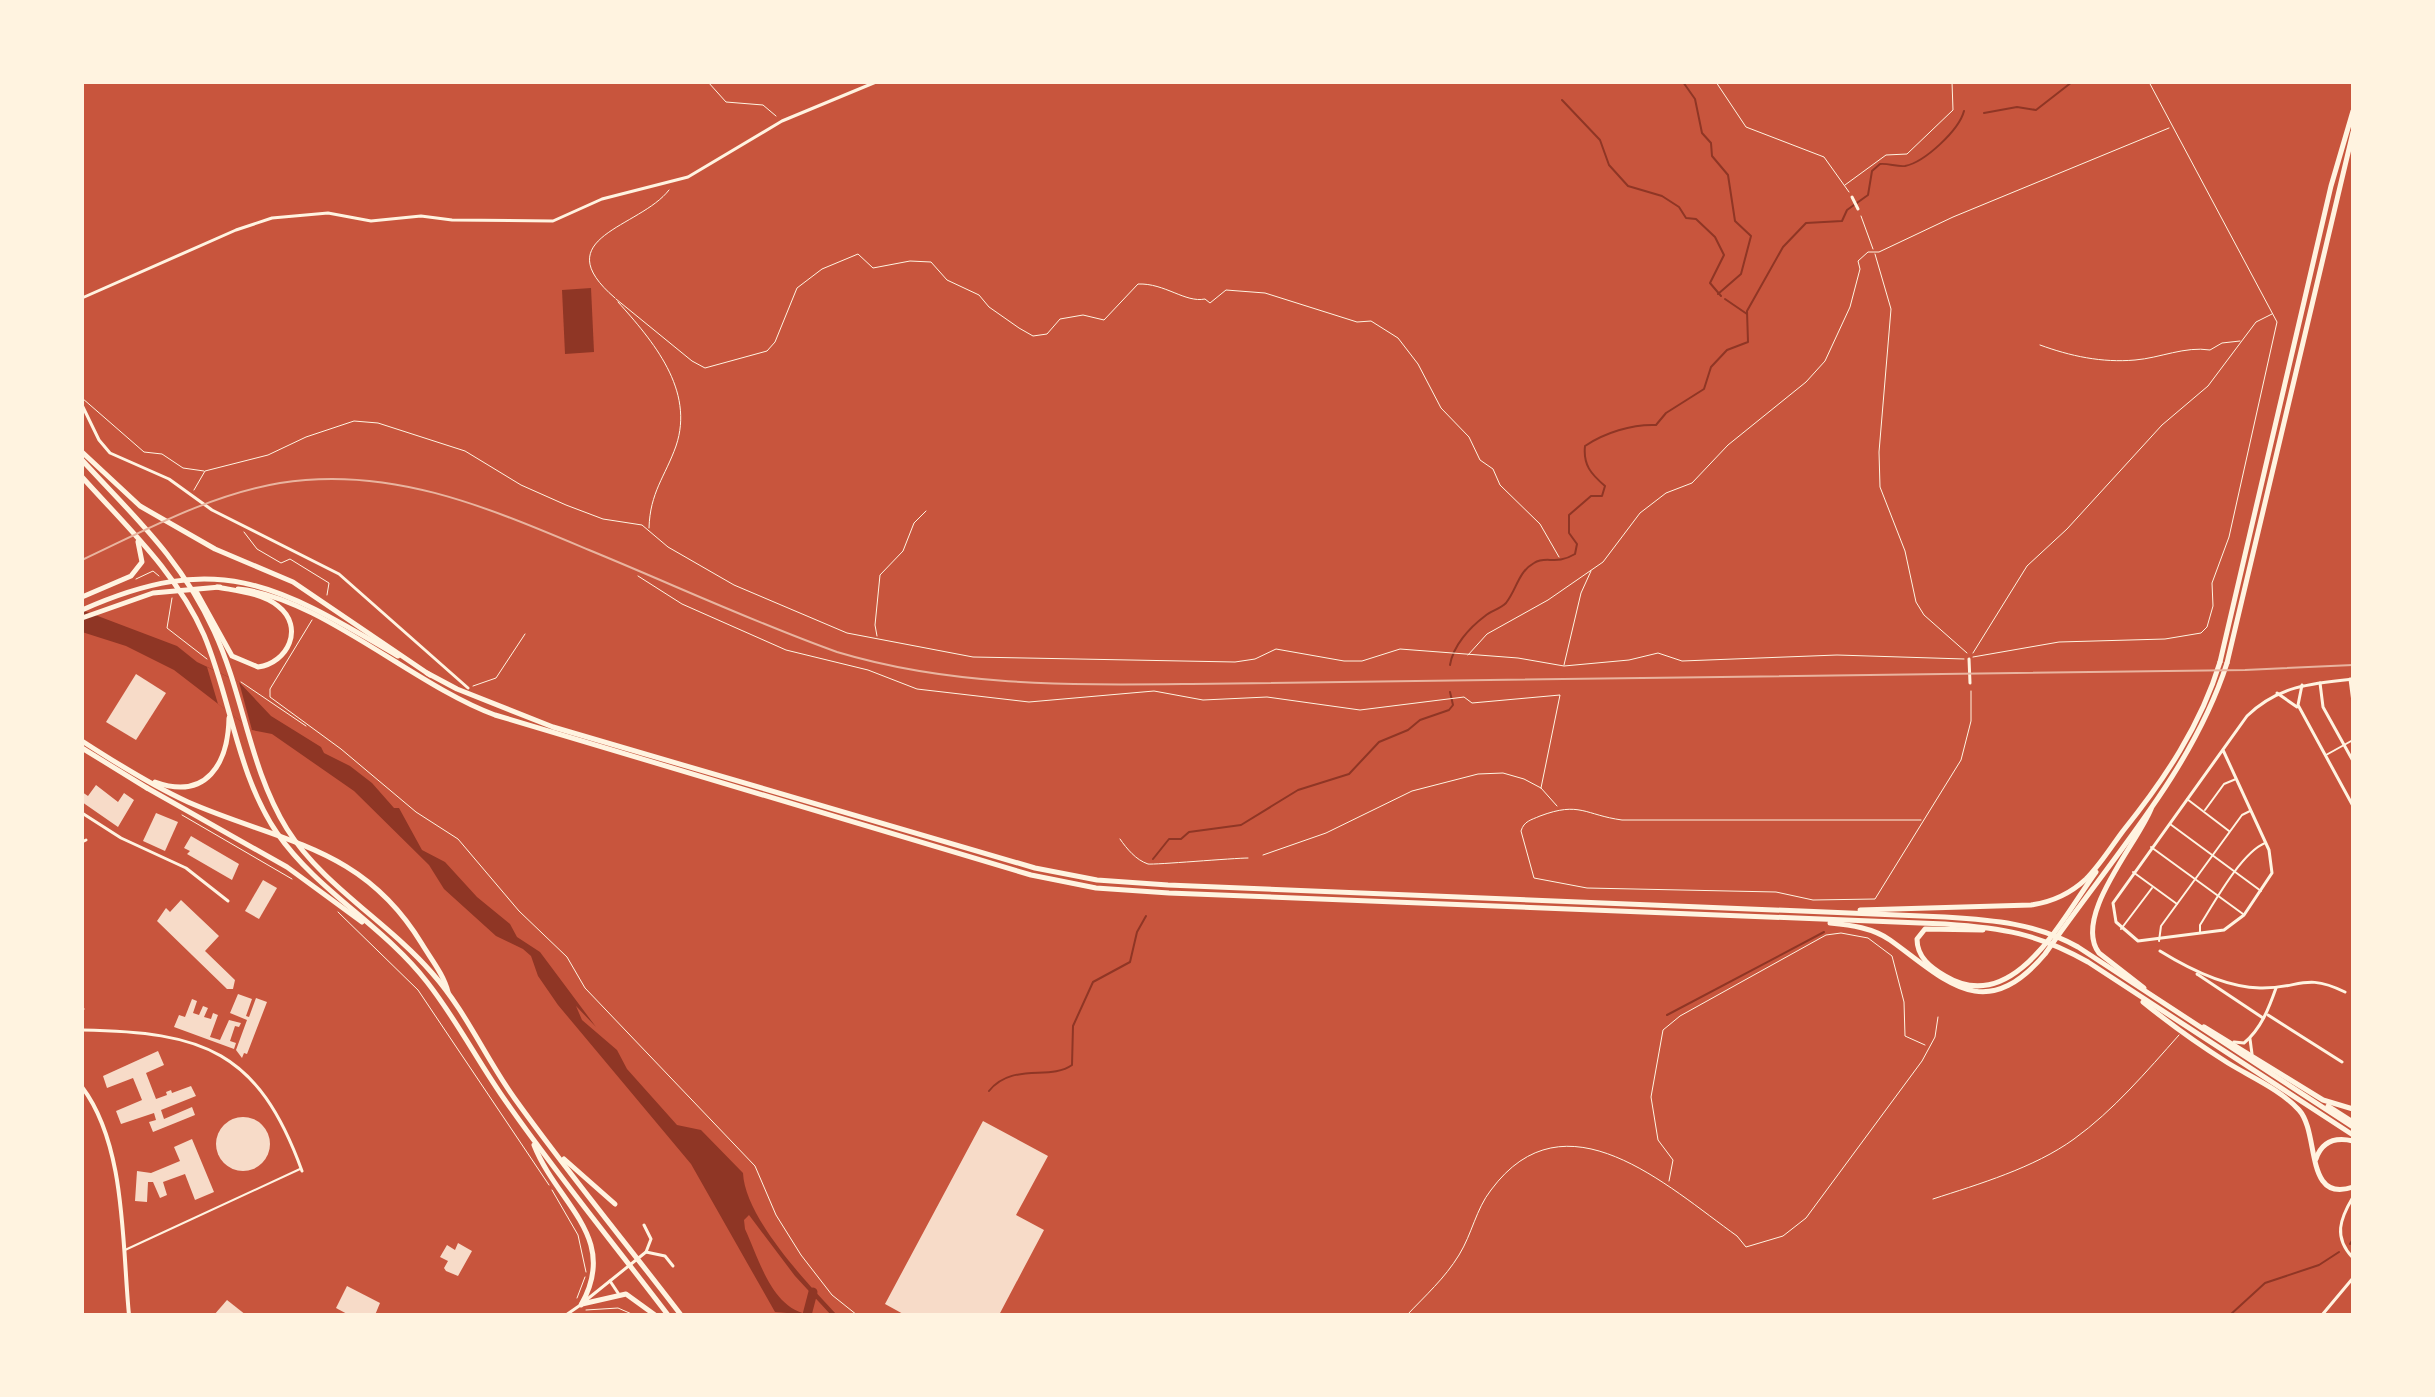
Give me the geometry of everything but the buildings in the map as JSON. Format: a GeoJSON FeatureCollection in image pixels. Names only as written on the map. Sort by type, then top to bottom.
{"type":"FeatureCollection","features":[{"type":"Feature","properties":{"kind":"main road"},"geometry":{"type":"LineString","coordinates":[[2224,662],[2331,186],[2353,111]]}},
{"type":"Feature","properties":{"kind":"main road"},"geometry":{"type":"LineString","coordinates":[[1778,918],[1871,930],[1941,980],[1970,990],[2005,985],[2029,971],[2155,801],[2191,745],[2224,662],[2353,132]]}},
{"type":"Feature","properties":{"kind":"main road"},"geometry":{"type":"LineString","coordinates":[[82,452],[140,506],[215,549],[293,582],[430,675]]}},
{"type":"Feature","properties":{"kind":"main road"},"geometry":{"type":"LineString","coordinates":[[82,460],[183,572],[232,656],[258,667],[278,660],[288,647],[292,634],[286,613],[269,600],[214,587]]}},
{"type":"Feature","properties":{"kind":"main road"},"geometry":{"type":"LineString","coordinates":[[82,477],[188,604],[213,660],[251,783],[276,831],[310,874],[374,928],[428,983],[531,1137],[668,1315]]}},
{"type":"Feature","properties":{"kind":"main road"},"geometry":{"type":"LineString","coordinates":[[82,597],[138,570],[142,557],[136,538]]}},
{"type":"Feature","properties":{"kind":"main road"},"geometry":{"type":"LineString","coordinates":[[183,572],[214,632],[230,672],[267,794],[295,841],[319,868],[402,941],[450,997],[513,1096],[681,1315]]}},
{"type":"Feature","properties":{"kind":"main road"},"geometry":{"type":"LineString","coordinates":[[82,610],[150,585],[210,578],[251,582],[287,594],[430,675],[492,704],[553,727],[1035,868],[1122,886],[1168,885],[1828,912],[1998,920],[2035,928],[2078,947],[2353,1124]]}},
{"type":"Feature","properties":{"kind":"main road"},"geometry":{"type":"LineString","coordinates":[[82,618],[153,593],[214,587],[250,590],[289,603],[453,696],[495,715],[1031,875],[1169,893],[1999,928],[2049,941],[2110,977],[2353,1138]]}},
{"type":"Feature","properties":{"kind":"main road"},"geometry":{"type":"LineString","coordinates":[[2060,927],[2186,742],[2216,687]]}},
{"type":"Feature","properties":{"kind":"main road"},"geometry":{"type":"LineString","coordinates":[[129,770],[169,787],[180,788],[208,777],[226,751],[229,713]]}},
{"type":"Feature","properties":{"kind":"main road"},"geometry":{"type":"LineString","coordinates":[[82,741],[189,802],[326,853],[363,877],[401,914],[440,974],[450,997]]}},
{"type":"Feature","properties":{"kind":"main road"},"geometry":{"type":"LineString","coordinates":[[82,748],[287,867],[374,928]]}},
{"type":"Feature","properties":{"kind":"main road"},"geometry":{"type":"LineString","coordinates":[[2155,801],[2098,908],[2092,939],[2106,960],[2169,1007]]}},
{"type":"Feature","properties":{"kind":"main road"},"geometry":{"type":"LineString","coordinates":[[1828,912],[2045,903],[2085,880],[2131,822]]}},
{"type":"Feature","properties":{"kind":"main road"},"geometry":{"type":"LineString","coordinates":[[1999,928],[1925,929],[1917,939],[1917,946],[1926,963],[1943,975],[1980,986],[2015,975],[2042,952]]}},
{"type":"Feature","properties":{"kind":"main road"},"geometry":{"type":"LineString","coordinates":[[2110,977],[2181,1032],[2298,1109],[2310,1128],[2315,1167],[2327,1186],[2336,1190],[2353,1187]]}},
{"type":"Feature","properties":{"kind":"main road"},"geometry":{"type":"LineString","coordinates":[[2194,1024],[2219,1035],[2330,1103],[2353,1109]]}},
{"type":"Feature","properties":{"kind":"main road"},"geometry":{"type":"LineString","coordinates":[[2284,1076],[2353,1124]]}},
{"type":"Feature","properties":{"kind":"main road"},"geometry":{"type":"LineString","coordinates":[[531,1137],[593,1247],[594,1277],[581,1305]]}},
{"type":"Feature","properties":{"kind":"main road"},"geometry":{"type":"LineString","coordinates":[[2315,1167],[2316,1156],[2325,1144],[2353,1138]]}},
{"type":"Feature","properties":{"kind":"main road"},"geometry":{"type":"LineString","coordinates":[[554,1151],[615,1204]]}},
{"type":"Feature","properties":{"kind":"main road"},"geometry":{"type":"LineString","coordinates":[[581,1305],[618,1293],[635,1297],[655,1315]]}},
{"type":"Feature","properties":{"kind":"street"},"geometry":{"type":"LineString","coordinates":[[82,298],[225,235],[272,218],[328,213],[371,221],[421,216],[543,222],[561,218],[602,199],[671,183],[707,168],[782,121],[876,82]]}},
{"type":"Feature","properties":{"kind":"street"},"geometry":{"type":"LineString","coordinates":[[1852,197],[1858,209]]}},
{"type":"Feature","properties":{"kind":"street"},"geometry":{"type":"LineString","coordinates":[[82,405],[99,440],[110,453],[169,479],[220,515],[339,574],[468,688]]}},
{"type":"Feature","properties":{"kind":"street"},"geometry":{"type":"LineString","coordinates":[[1970,661],[1970,683]]}},
{"type":"Feature","properties":{"kind":"street"},"geometry":{"type":"LineString","coordinates":[[2223,750],[2273,860],[2272,873],[2244,915],[2224,930],[2159,941],[2138,941],[2121,929],[2112,911],[2113,903],[2247,716],[2277,693],[2302,685],[2352,679],[2353,702]]}},
{"type":"Feature","properties":{"kind":"street"},"geometry":{"type":"LineString","coordinates":[[2320,683],[2323,707],[2353,761]]}},
{"type":"Feature","properties":{"kind":"street"},"geometry":{"type":"LineString","coordinates":[[2301,713],[2297,699],[2302,685]]}},
{"type":"Feature","properties":{"kind":"street"},"geometry":{"type":"LineString","coordinates":[[2277,693],[2292,702],[2301,713],[2353,806]]}},
{"type":"Feature","properties":{"kind":"street"},"geometry":{"type":"LineString","coordinates":[[2325,756],[2353,740]]}},
{"type":"Feature","properties":{"kind":"street"},"geometry":{"type":"LineString","coordinates":[[2204,812],[2224,784],[2237,779]]}},
{"type":"Feature","properties":{"kind":"street"},"geometry":{"type":"LineString","coordinates":[[2187,799],[2230,831]]}},
{"type":"Feature","properties":{"kind":"street"},"geometry":{"type":"LineString","coordinates":[[2159,941],[2161,926],[2242,815],[2251,811]]}},
{"type":"Feature","properties":{"kind":"street"},"geometry":{"type":"LineString","coordinates":[[82,813],[121,838],[186,868],[228,901]]}},
{"type":"Feature","properties":{"kind":"street"},"geometry":{"type":"LineString","coordinates":[[2169,823],[2261,891]]}},
{"type":"Feature","properties":{"kind":"street"},"geometry":{"type":"LineString","coordinates":[[2201,934],[2200,925],[2235,872],[2257,846],[2266,843]]}},
{"type":"Feature","properties":{"kind":"street"},"geometry":{"type":"LineString","coordinates":[[2151,847],[2244,915]]}},
{"type":"Feature","properties":{"kind":"street"},"geometry":{"type":"LineString","coordinates":[[2133,872],[2177,904]]}},
{"type":"Feature","properties":{"kind":"street"},"geometry":{"type":"LineString","coordinates":[[2121,929],[2153,887]]}},
{"type":"Feature","properties":{"kind":"street"},"geometry":{"type":"LineString","coordinates":[[2160,951],[2342,1062]]}},
{"type":"Feature","properties":{"kind":"street"},"geometry":{"type":"LineString","coordinates":[[2194,972],[2255,988],[2276,988],[2319,979],[2345,992]]}},
{"type":"Feature","properties":{"kind":"street"},"geometry":{"type":"LineString","coordinates":[[2254,1058],[2249,1051],[2250,1038],[2265,1016],[2276,988]]}},
{"type":"Feature","properties":{"kind":"street"},"geometry":{"type":"LineString","coordinates":[[82,1030],[153,1032],[187,1040],[218,1055],[249,1078],[269,1100],[302,1169],[122,1252]]}},
{"type":"Feature","properties":{"kind":"street"},"geometry":{"type":"LineString","coordinates":[[2219,1035],[2237,1044],[2250,1038]]}},
{"type":"Feature","properties":{"kind":"street"},"geometry":{"type":"LineString","coordinates":[[82,1087],[107,1133],[129,1315]]}},
{"type":"Feature","properties":{"kind":"street"},"geometry":{"type":"LineString","coordinates":[[2353,1197],[2341,1217],[2339,1231],[2343,1245],[2353,1258]]}},
{"type":"Feature","properties":{"kind":"street"},"geometry":{"type":"LineString","coordinates":[[566,1315],[646,1252],[651,1239],[644,1225]]}},
{"type":"Feature","properties":{"kind":"street"},"geometry":{"type":"LineString","coordinates":[[646,1252],[665,1256],[673,1266]]}},
{"type":"Feature","properties":{"kind":"street"},"geometry":{"type":"LineString","coordinates":[[2322,1315],[2353,1278]]}},
{"type":"Feature","properties":{"kind":"street"},"geometry":{"type":"LineString","coordinates":[[610,1281],[618,1293]]}},
{"type":"Feature","properties":{"kind":"lane"},"geometry":{"type":"LineString","coordinates":[[1407,1315],[1460,1254],[1491,1189],[1512,1168],[1536,1154],[1564,1146],[1599,1148],[1626,1160],[1737,1236],[1746,1247],[1783,1236],[1806,1218],[1922,1061],[1935,1037],[1938,1017]]}},
{"type":"Feature","properties":{"kind":"lane"},"geometry":{"type":"LineString","coordinates":[[1933,1199],[2033,1161],[2073,1140],[2149,1069],[2181,1032]]}},
{"type":"Feature","properties":{"kind":"path"},"geometry":{"type":"LineString","coordinates":[[708,82],[726,102],[763,105],[782,121]]}},
{"type":"Feature","properties":{"kind":"path"},"geometry":{"type":"LineString","coordinates":[[1716,82],[1746,127],[1824,157],[1852,197]]}},
{"type":"Feature","properties":{"kind":"path"},"geometry":{"type":"LineString","coordinates":[[1845,185],[1877,160],[1886,155],[1907,154],[1930,136],[1953,110],[1952,82]]}},
{"type":"Feature","properties":{"kind":"path"},"geometry":{"type":"LineString","coordinates":[[82,398],[144,452],[162,454],[183,468],[205,471],[268,455],[306,437],[354,421],[378,423],[465,451],[521,485],[566,505],[603,519],[635,522],[668,547],[734,585],[847,633],[937,652],[1008,660],[1095,657],[1162,663],[1235,662],[1255,659],[1276,649],[1344,661],[1362,661],[1400,649],[1564,666],[1629,660],[1658,653],[1682,661],[1837,655],[1970,661],[1997,651],[2083,640],[2180,638],[2207,627],[2215,596],[2212,583],[2229,537],[2277,322],[2149,82]]}},
{"type":"Feature","properties":{"kind":"path"},"geometry":{"type":"LineString","coordinates":[[1468,655],[1487,634],[1548,600],[1603,562],[1640,513],[1666,493],[1692,483],[1728,445],[1806,382],[1825,361],[1850,307],[1860,269],[1858,261],[1868,252],[2171,127]]}},
{"type":"Feature","properties":{"kind":"path"},"geometry":{"type":"LineString","coordinates":[[648,530],[653,493],[678,437],[679,404],[674,381],[656,347],[593,276],[588,265],[589,256],[603,236],[663,197],[671,183]]}},
{"type":"Feature","properties":{"kind":"path"},"geometry":{"type":"LineString","coordinates":[[1858,209],[1891,309],[1880,441],[1880,487],[1905,551],[1916,602],[1924,615],[1964,648],[1970,661]]}},
{"type":"Feature","properties":{"kind":"path"},"geometry":{"type":"LineString","coordinates":[[616,299],[705,368],[767,351],[778,336],[797,288],[822,269],[858,254],[873,268],[910,261],[931,262],[953,285],[979,295],[998,314],[1033,336],[1047,334],[1060,319],[1083,315],[1104,320],[1138,284],[1167,287],[1195,301],[1205,299],[1210,303],[1226,290],[1265,293],[1315,306],[1357,322],[1371,321],[1398,338],[1418,364],[1441,408],[1457,421],[1480,460],[1493,469],[1500,485],[1540,524],[1559,557]]}},
{"type":"Feature","properties":{"kind":"path"},"geometry":{"type":"LineString","coordinates":[[1970,661],[2027,566],[2067,529],[2162,425],[2208,386],[2256,322],[2272,314]]}},
{"type":"Feature","properties":{"kind":"path"},"geometry":{"type":"LineString","coordinates":[[2040,345],[2102,360],[2135,360],[2198,348],[2210,350],[2222,343],[2242,342]]}},
{"type":"Feature","properties":{"kind":"path"},"geometry":{"type":"LineString","coordinates":[[192,494],[205,471]]}},
{"type":"Feature","properties":{"kind":"path"},"geometry":{"type":"LineString","coordinates":[[877,636],[875,625],[880,575],[903,551],[914,523],[926,511]]}},
{"type":"Feature","properties":{"kind":"path"},"geometry":{"type":"LineString","coordinates":[[241,530],[257,549],[281,563],[293,561],[329,583],[330,591],[322,603]]}},
{"type":"Feature","properties":{"kind":"path"},"geometry":{"type":"LineString","coordinates":[[1564,666],[1581,593],[1593,569]]}},
{"type":"Feature","properties":{"kind":"path"},"geometry":{"type":"LineString","coordinates":[[134,580],[153,571],[165,586]]}},
{"type":"Feature","properties":{"kind":"path"},"geometry":{"type":"LineString","coordinates":[[638,576],[682,604],[786,650],[868,670],[917,689],[1029,702],[1098,694],[1105,699],[1154,691],[1202,700],[1251,696],[1297,699],[1360,710],[1464,697],[1472,703],[1560,695],[1541,788]]}},
{"type":"Feature","properties":{"kind":"path"},"geometry":{"type":"LineString","coordinates":[[172,598],[167,628],[213,660]]}},
{"type":"Feature","properties":{"kind":"path"},"geometry":{"type":"LineString","coordinates":[[309,728],[269,692],[315,615]]}},
{"type":"Feature","properties":{"kind":"path"},"geometry":{"type":"LineString","coordinates":[[468,688],[496,678],[525,634]]}},
{"type":"Feature","properties":{"kind":"path"},"geometry":{"type":"LineString","coordinates":[[238,679],[309,728],[464,845],[519,911],[567,957],[585,988],[755,1166],[776,1215],[801,1255],[832,1295],[857,1315]]}},
{"type":"Feature","properties":{"kind":"path"},"geometry":{"type":"LineString","coordinates":[[1921,820],[1622,820],[1585,810],[1558,808],[1522,826],[1525,853],[1534,878],[1570,887],[1776,892],[1813,900],[1875,899],[1921,820],[1961,760],[1971,721],[1970,683]]}},
{"type":"Feature","properties":{"kind":"path"},"geometry":{"type":"LineString","coordinates":[[1263,855],[1326,833],[1431,784],[1500,772],[1541,788],[1558,808]]}},
{"type":"Feature","properties":{"kind":"path"},"geometry":{"type":"LineString","coordinates":[[181,815],[302,885]]}},
{"type":"Feature","properties":{"kind":"path"},"geometry":{"type":"LineString","coordinates":[[1120,839],[1138,859],[1152,865],[1177,860],[1248,858]]}},
{"type":"Feature","properties":{"kind":"path"},"geometry":{"type":"LineString","coordinates":[[329,905],[387,956],[418,990],[568,1214],[586,1261],[585,1275],[576,1293],[581,1305],[587,1310],[618,1308],[634,1315]]}},
{"type":"Feature","properties":{"kind":"path"},"geometry":{"type":"LineString","coordinates":[[1668,1189],[1673,1160],[1658,1140],[1651,1097],[1663,1030],[1768,967],[1826,935],[1841,933],[1868,938],[1892,956],[1904,1002],[1905,1036],[1925,1045]]}},
{"type":"Feature","properties":{"kind":"shaded area"},"geometry":{"type":"Polygon","coordinates":[[[591,288],[594,352],[565,354],[562,290],[591,288]]]}},
{"type":"Feature","properties":{"kind":"shaded area"},"geometry":{"type":"Polygon","coordinates":[[[82,610],[177,646],[197,662],[239,682],[271,716],[321,747],[324,753],[350,766],[372,783],[394,808],[399,808],[422,850],[445,862],[477,897],[510,924],[517,937],[540,952],[596,1027],[576,1006],[582,1020],[617,1050],[627,1069],[677,1125],[701,1130],[743,1173],[746,1191],[766,1229],[795,1268],[837,1315],[831,1315],[795,1276],[749,1215],[744,1220],[745,1229],[769,1282],[786,1304],[811,1315],[775,1312],[691,1164],[558,1005],[538,976],[531,956],[496,936],[444,889],[429,865],[354,791],[272,734],[252,730],[174,670],[126,646],[82,632],[82,610]]]}},
{"type":"Feature","properties":{"kind":"pier"},"geometry":{"type":"Polygon","coordinates":[[[207,667],[239,682],[252,730],[218,704],[207,667]]]}},
{"type":"Feature","properties":{"kind":"waterway"},"geometry":{"type":"LineString","coordinates":[[1683,82],[1695,99],[1702,133],[1711,143],[1712,156],[1728,175],[1735,221],[1751,236],[1741,274],[1718,294]]}},
{"type":"Feature","properties":{"kind":"waterway"},"geometry":{"type":"LineString","coordinates":[[1984,113],[2017,107],[2036,110],[2072,82]]}},
{"type":"Feature","properties":{"kind":"waterway"},"geometry":{"type":"LineString","coordinates":[[1562,100],[1600,140],[1609,165],[1628,186],[1662,196],[1679,207],[1686,218],[1696,219],[1715,237],[1724,255],[1710,283],[1721,296]]}},
{"type":"Feature","properties":{"kind":"waterway"},"geometry":{"type":"LineString","coordinates":[[1450,665],[1454,651],[1463,638],[1487,614],[1506,603],[1529,567],[1539,561],[1562,559],[1575,554],[1577,544],[1569,533],[1569,515],[1591,496],[1602,496],[1605,486],[1589,469],[1585,446],[1619,430],[1656,425],[1666,413],[1704,389],[1711,367],[1727,350],[1748,342],[1747,311],[1783,247],[1806,223],[1842,221],[1847,210],[1868,195],[1872,171],[1880,164],[1905,166],[1922,158],[1948,136],[1964,111]]}},
{"type":"Feature","properties":{"kind":"waterway"},"geometry":{"type":"LineString","coordinates":[[1725,299],[1747,314]]}},
{"type":"Feature","properties":{"kind":"waterway"},"geometry":{"type":"LineString","coordinates":[[1153,859],[1169,839],[1181,839],[1189,832],[1241,825],[1298,790],[1349,774],[1379,742],[1408,730],[1420,720],[1449,710],[1453,705],[1450,692]]}},
{"type":"Feature","properties":{"kind":"waterway"},"geometry":{"type":"LineString","coordinates":[[989,1091],[1009,1077],[1053,1072],[1072,1065],[1073,1026],[1093,982],[1130,962],[1137,932],[1146,916]]}},
{"type":"Feature","properties":{"kind":"waterway"},"geometry":{"type":"LineString","coordinates":[[1667,1015],[1824,932]]}},
{"type":"Feature","properties":{"kind":"waterway"},"geometry":{"type":"LineString","coordinates":[[2350,1244],[2353,1239]]}},
{"type":"Feature","properties":{"kind":"waterway"},"geometry":{"type":"LineString","coordinates":[[2230,1315],[2265,1283],[2319,1265],[2339,1252]]}},
{"type":"Feature","properties":{"kind":"waterway"},"geometry":{"type":"LineString","coordinates":[[807,1315],[813,1292]]}},
{"type":"Feature","properties":{"kind":"railway"},"geometry":{"type":"LineString","coordinates":[[82,560],[178,515],[228,496],[280,483],[321,479],[361,480],[439,494],[514,519],[837,652],[925,672],[969,678],[1058,684],[1192,684],[2245,670],[2353,665]]}}]}
